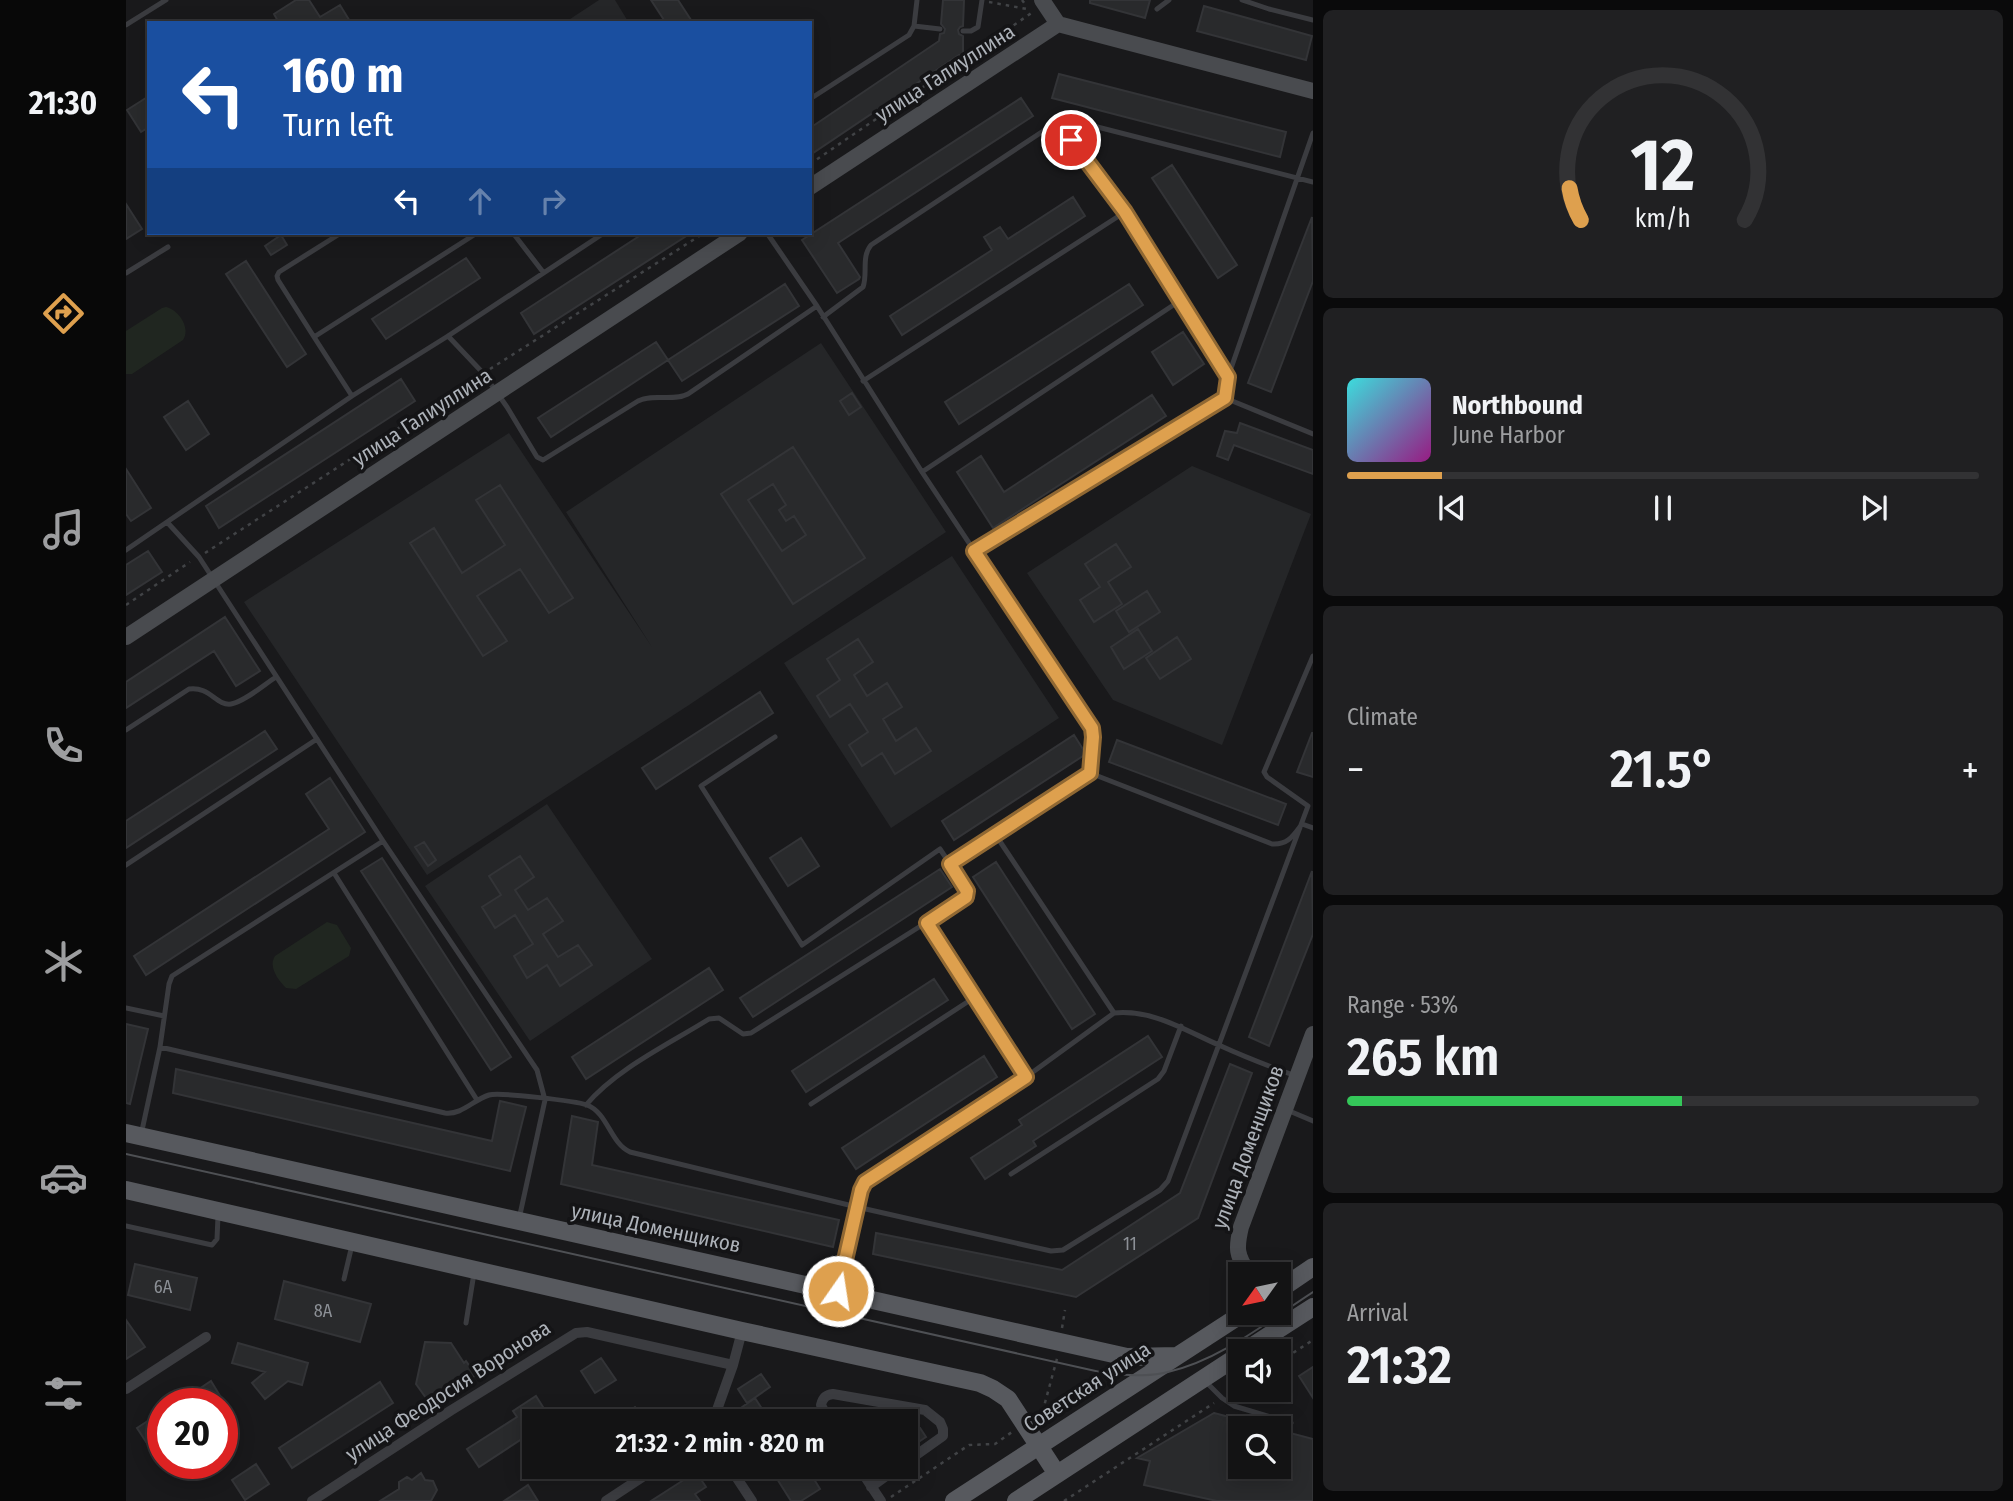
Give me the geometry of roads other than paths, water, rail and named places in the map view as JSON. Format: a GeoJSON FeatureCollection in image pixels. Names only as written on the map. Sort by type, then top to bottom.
{"type":"FeatureCollection","features":[{"type":"Feature","properties":{"kind":"main road","name":"улица Доменщиков"},"geometry":{"type":"LineString","coordinates":[[133,1134],[1060,1343],[1127,1357],[1177,1356]]}},
{"type":"Feature","properties":{"kind":"main road"},"geometry":{"type":"LineString","coordinates":[[126,1190],[980,1383],[1008,1399],[1057,1474]]}},
{"type":"Feature","properties":{"kind":"main road"},"geometry":{"type":"LineString","coordinates":[[1292,1281],[1313,1267]]}},
{"type":"Feature","properties":{"kind":"main road"},"geometry":{"type":"LineString","coordinates":[[1292,1314],[1313,1307]]}},
{"type":"Feature","properties":{"kind":"main road","name":"Советская улица"},"geometry":{"type":"LineString","coordinates":[[954,1501],[1228,1323]]}},
{"type":"Feature","properties":{"kind":"main road"},"geometry":{"type":"LineString","coordinates":[[1257,1339],[1272,1325]]}},
{"type":"Feature","properties":{"kind":"main road"},"geometry":{"type":"LineString","coordinates":[[1016,1501],[1228,1362]]}},
{"type":"Feature","properties":{"kind":"street"},"geometry":{"type":"LineString","coordinates":[[1043,2],[1058,24],[1313,91]]}},
{"type":"Feature","properties":{"kind":"street","name":"улица Галиуллина"},"geometry":{"type":"LineString","coordinates":[[812,186],[1058,24]]}},
{"type":"Feature","properties":{"kind":"street","name":"улица Галиуллина"},"geometry":{"type":"LineString","coordinates":[[126,637],[737,235]]}},
{"type":"Feature","properties":{"kind":"street","name":"улица Доменщиков"},"geometry":{"type":"LineString","coordinates":[[1241,1262],[1237,1245],[1241,1227],[1313,1034]]}},
{"type":"Feature","properties":{"kind":"street"},"geometry":{"type":"LineString","coordinates":[[717,1409],[742,1331]]}},
{"type":"Feature","properties":{"kind":"street","name":"улица Феодосия Воронова"},"geometry":{"type":"LineString","coordinates":[[312,1501],[576,1333],[587,1332],[733,1365]]}},
{"type":"Feature","properties":{"kind":"street"},"geometry":{"type":"LineString","coordinates":[[126,1389],[206,1336]]}},
{"type":"Feature","properties":{"kind":"street"},"geometry":{"type":"LineString","coordinates":[[823,1409],[823,1399],[833,1394],[925,1410],[940,1422],[943,1436],[918,1454]]}},
{"type":"Feature","properties":{"kind":"street"},"geometry":{"type":"LineString","coordinates":[[606,1501],[639,1479]]}},
{"type":"Feature","properties":{"kind":"street"},"geometry":{"type":"LineString","coordinates":[[738,1479],[752,1501]]}},
{"type":"Feature","properties":{"kind":"street"},"geometry":{"type":"LineString","coordinates":[[866,1479],[883,1501]]}},
{"type":"Feature","properties":{"kind":"street"},"geometry":{"type":"LineString","coordinates":[[871,1487],[882,1479]]}},
{"type":"Feature","properties":{"kind":"lane"},"geometry":{"type":"LineString","coordinates":[[126,24],[166,0]]}},
{"type":"Feature","properties":{"kind":"lane"},"geometry":{"type":"LineString","coordinates":[[812,98],[906,38],[914,26],[917,0]]}},
{"type":"Feature","properties":{"kind":"lane"},"geometry":{"type":"LineString","coordinates":[[963,31],[978,27],[982,0]]}},
{"type":"Feature","properties":{"kind":"lane"},"geometry":{"type":"LineString","coordinates":[[1157,9],[1169,0]]}},
{"type":"Feature","properties":{"kind":"lane"},"geometry":{"type":"LineString","coordinates":[[1242,0],[1313,20]]}},
{"type":"Feature","properties":{"kind":"lane"},"geometry":{"type":"LineString","coordinates":[[1269,9],[1271,0]]}},
{"type":"Feature","properties":{"kind":"lane"},"geometry":{"type":"LineString","coordinates":[[914,26],[940,29]]}},
{"type":"Feature","properties":{"kind":"lane"},"geometry":{"type":"LineString","coordinates":[[823,317],[863,287],[867,251],[871,245],[1057,122],[1069,120],[1313,182]]}},
{"type":"Feature","properties":{"kind":"lane"},"geometry":{"type":"LineString","coordinates":[[1057,122],[1125,212],[1228,377]]}},
{"type":"Feature","properties":{"kind":"lane"},"geometry":{"type":"LineString","coordinates":[[1225,398],[1228,377],[1313,133]]}},
{"type":"Feature","properties":{"kind":"lane"},"geometry":{"type":"LineString","coordinates":[[863,381],[1125,212]]}},
{"type":"Feature","properties":{"kind":"lane"},"geometry":{"type":"LineString","coordinates":[[338,235],[279,272],[277,276],[352,396]]}},
{"type":"Feature","properties":{"kind":"lane"},"geometry":{"type":"LineString","coordinates":[[314,337],[474,235]]}},
{"type":"Feature","properties":{"kind":"lane"},"geometry":{"type":"LineString","coordinates":[[515,235],[543,272]]}},
{"type":"Feature","properties":{"kind":"lane"},"geometry":{"type":"LineString","coordinates":[[126,550],[352,396],[601,235]]}},
{"type":"Feature","properties":{"kind":"lane"},"geometry":{"type":"LineString","coordinates":[[768,235],[1092,728],[1090,773]]}},
{"type":"Feature","properties":{"kind":"lane"},"geometry":{"type":"LineString","coordinates":[[126,273],[168,247]]}},
{"type":"Feature","properties":{"kind":"lane"},"geometry":{"type":"LineString","coordinates":[[922,472],[1181,300]]}},
{"type":"Feature","properties":{"kind":"lane"},"geometry":{"type":"LineString","coordinates":[[448,336],[483,373],[537,457],[543,460],[645,398],[676,398],[688,394],[817,306]]}},
{"type":"Feature","properties":{"kind":"lane"},"geometry":{"type":"LineString","coordinates":[[1225,398],[1313,434]]}},
{"type":"Feature","properties":{"kind":"lane"},"geometry":{"type":"LineString","coordinates":[[974,551],[1225,398]]}},
{"type":"Feature","properties":{"kind":"lane"},"geometry":{"type":"LineString","coordinates":[[167,522],[199,557],[214,579],[383,841],[537,1070],[545,1100],[519,1221]]}},
{"type":"Feature","properties":{"kind":"lane"},"geometry":{"type":"LineString","coordinates":[[160,1046],[445,1113],[456,1113],[477,1100],[494,1094],[586,1105],[599,1115],[622,1148],[630,1152],[1051,1251],[1063,1250],[1165,1186],[1308,806],[1267,778],[1264,772],[1313,656]]}},
{"type":"Feature","properties":{"kind":"lane"},"geometry":{"type":"LineString","coordinates":[[126,730],[189,689],[204,690],[224,704],[231,704],[276,677]]}},
{"type":"Feature","properties":{"kind":"lane"},"geometry":{"type":"LineString","coordinates":[[586,1105],[598,1090],[614,1078],[709,1019],[719,1018],[743,1034],[751,1033],[966,897],[967,891],[940,849],[802,945],[701,786],[775,737]]}},
{"type":"Feature","properties":{"kind":"lane"},"geometry":{"type":"LineString","coordinates":[[126,865],[317,739]]}},
{"type":"Feature","properties":{"kind":"lane"},"geometry":{"type":"LineString","coordinates":[[1090,773],[1272,844],[1288,841],[1302,824]]}},
{"type":"Feature","properties":{"kind":"lane"},"geometry":{"type":"LineString","coordinates":[[950,864],[1090,773]]}},
{"type":"Feature","properties":{"kind":"lane"},"geometry":{"type":"LineString","coordinates":[[1302,824],[1313,828]]}},
{"type":"Feature","properties":{"kind":"lane"},"geometry":{"type":"LineString","coordinates":[[995,834],[1114,1013]]}},
{"type":"Feature","properties":{"kind":"lane"},"geometry":{"type":"LineString","coordinates":[[133,1134],[160,1046],[169,984],[176,973],[383,841]]}},
{"type":"Feature","properties":{"kind":"lane"},"geometry":{"type":"LineString","coordinates":[[334,873],[477,1100]]}},
{"type":"Feature","properties":{"kind":"lane"},"geometry":{"type":"LineString","coordinates":[[927,923],[1026,1077]]}},
{"type":"Feature","properties":{"kind":"lane"},"geometry":{"type":"LineString","coordinates":[[811,1104],[975,997]]}},
{"type":"Feature","properties":{"kind":"lane"},"geometry":{"type":"LineString","coordinates":[[126,1007],[164,1016]]}},
{"type":"Feature","properties":{"kind":"lane"},"geometry":{"type":"LineString","coordinates":[[838,1291],[857,1207],[863,1186],[869,1179],[1026,1077],[1114,1013],[1137,1013],[1181,1026],[1218,1045],[1297,1076]]}},
{"type":"Feature","properties":{"kind":"lane"},"geometry":{"type":"LineString","coordinates":[[1012,1174],[1162,1076],[1181,1026]]}},
{"type":"Feature","properties":{"kind":"lane"},"geometry":{"type":"LineString","coordinates":[[1284,1109],[1313,1121]]}},
{"type":"Feature","properties":{"kind":"lane"},"geometry":{"type":"LineString","coordinates":[[126,1226],[212,1245],[217,1239],[219,1211]]}},
{"type":"Feature","properties":{"kind":"lane"},"geometry":{"type":"LineString","coordinates":[[344,1279],[352,1242]]}},
{"type":"Feature","properties":{"kind":"lane"},"geometry":{"type":"LineString","coordinates":[[466,1323],[475,1270]]}},
{"type":"Feature","properties":{"kind":"lane"},"geometry":{"type":"LineString","coordinates":[[1203,1378],[1222,1398],[1234,1406],[1268,1416]]}},
{"type":"Feature","properties":{"kind":"tram line"},"geometry":{"type":"LineString","coordinates":[[126,1154],[1109,1374],[1154,1375],[1207,1359],[1313,1292]]}}]}
